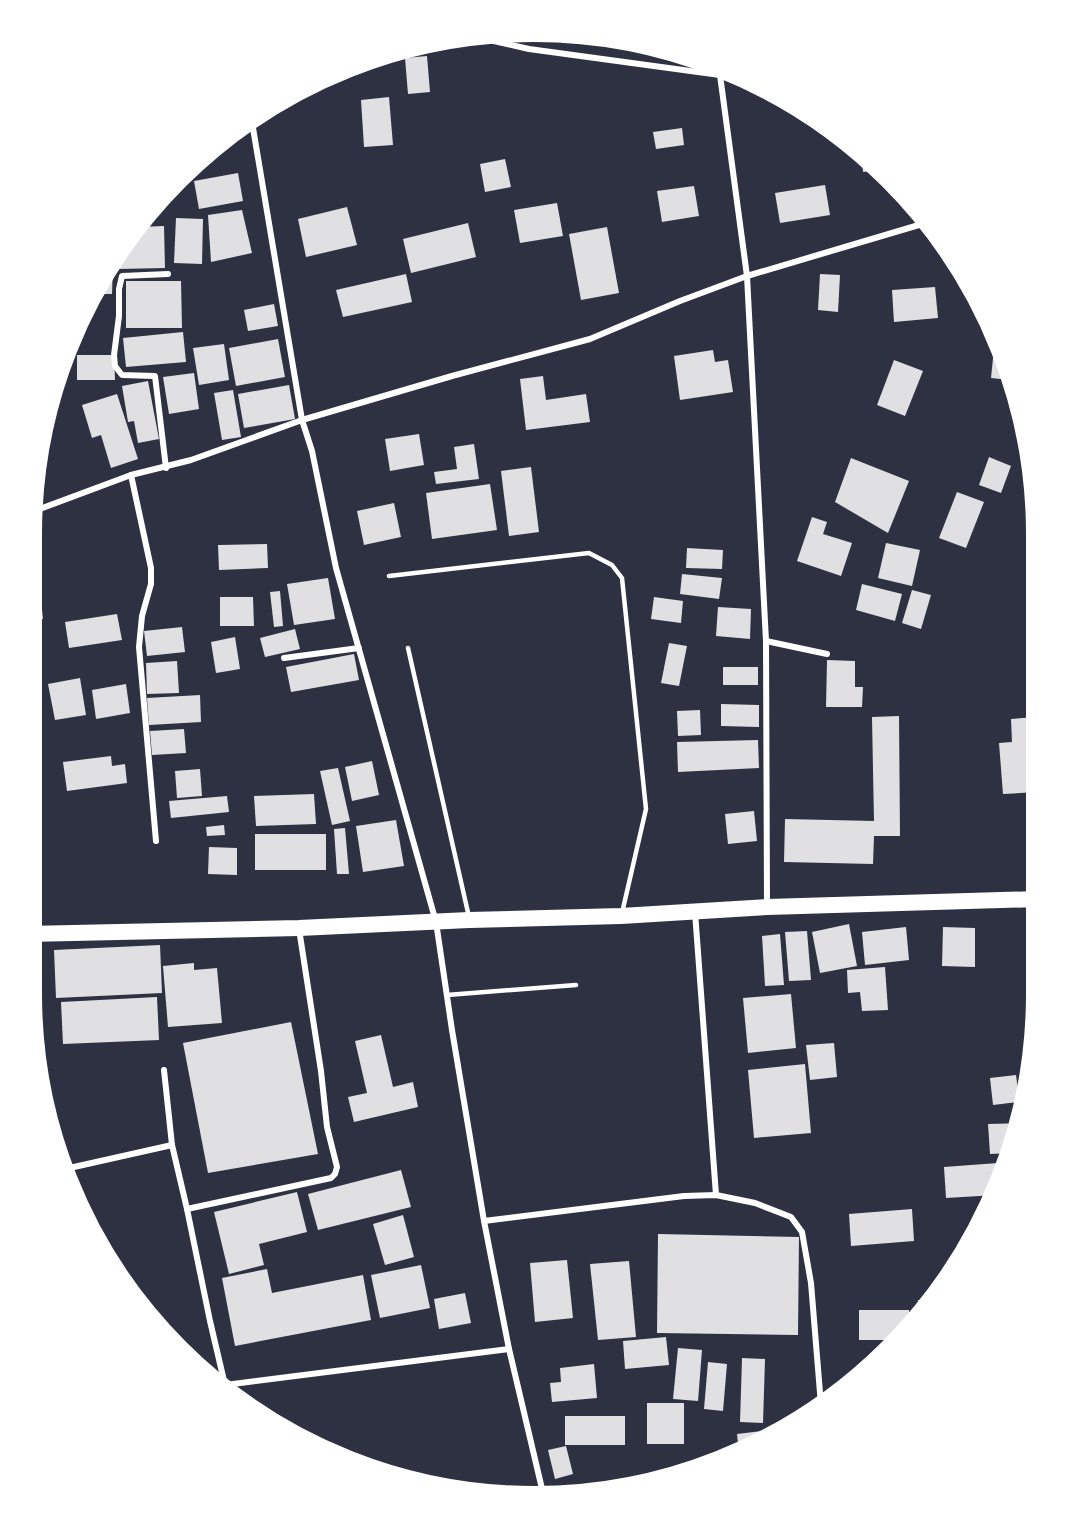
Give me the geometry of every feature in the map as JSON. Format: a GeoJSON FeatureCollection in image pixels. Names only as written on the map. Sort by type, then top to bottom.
{"type":"FeatureCollection","features":[{"type":"Feature","properties":{"kind":"highway"},"geometry":{"type":"LineString","coordinates":[[38,934],[299,928],[621,916],[767,907],[1030,899]]}},
{"type":"Feature","properties":{"kind":"street"},"geometry":{"type":"LineString","coordinates":[[490,40],[529,49],[720,75],[747,276],[766,641],[767,907]]}},
{"type":"Feature","properties":{"kind":"street"},"geometry":{"type":"LineString","coordinates":[[253,125],[302,420],[312,451],[336,568],[436,922],[484,1221],[508,1348],[542,1489]]}},
{"type":"Feature","properties":{"kind":"street"},"geometry":{"type":"LineString","coordinates":[[39,509],[131,475],[166,468],[302,420],[590,339],[747,276],[921,224]]}},
{"type":"Feature","properties":{"kind":"street"},"geometry":{"type":"LineString","coordinates":[[166,468],[155,376],[122,375],[115,366],[114,355],[122,276],[168,274]]}},
{"type":"Feature","properties":{"kind":"street"},"geometry":{"type":"LineString","coordinates":[[131,475],[151,568],[151,584],[142,616],[139,640],[156,841]]}},
{"type":"Feature","properties":{"kind":"street"},"geometry":{"type":"LineString","coordinates":[[766,641],[827,654]]}},
{"type":"Feature","properties":{"kind":"street"},"geometry":{"type":"LineString","coordinates":[[284,658],[358,648]]}},
{"type":"Feature","properties":{"kind":"street"},"geometry":{"type":"LineString","coordinates":[[695,912],[716,1195]]}},
{"type":"Feature","properties":{"kind":"street"},"geometry":{"type":"LineString","coordinates":[[187,1209],[297,1186],[331,1178],[336,1174],[337,1167],[327,1127],[321,1071],[299,928]]}},
{"type":"Feature","properties":{"kind":"street"},"geometry":{"type":"LineString","coordinates":[[164,1070],[172,1145],[220,1378]]}},
{"type":"Feature","properties":{"kind":"street"},"geometry":{"type":"LineString","coordinates":[[69,1168],[172,1145]]}},
{"type":"Feature","properties":{"kind":"street"},"geometry":{"type":"LineString","coordinates":[[484,1221],[684,1196],[716,1195],[755,1203],[791,1217],[802,1232],[811,1283],[821,1397]]}},
{"type":"Feature","properties":{"kind":"street"},"geometry":{"type":"LineString","coordinates":[[230,1385],[508,1348]]}},
{"type":"Feature","properties":{"kind":"lane"},"geometry":{"type":"LineString","coordinates":[[389,576],[589,553],[612,565],[622,578],[646,809],[621,916]]}},
{"type":"Feature","properties":{"kind":"lane"},"geometry":{"type":"LineString","coordinates":[[408,648],[469,920]]}},
{"type":"Feature","properties":{"kind":"lane"},"geometry":{"type":"LineString","coordinates":[[447,995],[576,985]]}},
{"type":"Feature","properties":{"kind":"building"},"geometry":{"type":"Polygon","coordinates":[[[427,56],[430,92],[408,94],[405,58],[427,56]]]}},
{"type":"Feature","properties":{"kind":"building"},"geometry":{"type":"Polygon","coordinates":[[[389,97],[393,145],[364,147],[361,100],[389,97]]]}},
{"type":"Feature","properties":{"kind":"building"},"geometry":{"type":"Polygon","coordinates":[[[682,128],[684,145],[656,149],[653,132],[682,128]]]}},
{"type":"Feature","properties":{"kind":"building"},"geometry":{"type":"Polygon","coordinates":[[[505,159],[511,187],[485,192],[480,164],[505,159]]]}},
{"type":"Feature","properties":{"kind":"building"},"geometry":{"type":"Polygon","coordinates":[[[862,162],[872,171],[863,172],[862,162]]]}},
{"type":"Feature","properties":{"kind":"building"},"geometry":{"type":"Polygon","coordinates":[[[238,173],[243,201],[199,209],[194,181],[238,173]]]}},
{"type":"Feature","properties":{"kind":"building"},"geometry":{"type":"Polygon","coordinates":[[[825,185],[830,215],[780,223],[775,193],[825,185]]]}},
{"type":"Feature","properties":{"kind":"building"},"geometry":{"type":"Polygon","coordinates":[[[694,186],[699,216],[662,222],[657,191],[694,186]]]}},
{"type":"Feature","properties":{"kind":"building"},"geometry":{"type":"Polygon","coordinates":[[[557,203],[563,236],[520,243],[514,210],[557,203]]]}},
{"type":"Feature","properties":{"kind":"building"},"geometry":{"type":"Polygon","coordinates":[[[347,207],[357,245],[306,257],[298,219],[347,207]]]}},
{"type":"Feature","properties":{"kind":"building"},"geometry":{"type":"Polygon","coordinates":[[[242,210],[252,253],[211,262],[208,215],[242,210]]]}},
{"type":"Feature","properties":{"kind":"building"},"geometry":{"type":"Polygon","coordinates":[[[176,218],[203,219],[202,264],[174,263],[176,218]]]}},
{"type":"Feature","properties":{"kind":"building"},"geometry":{"type":"Polygon","coordinates":[[[468,223],[476,257],[411,273],[403,239],[468,223]]]}},
{"type":"Feature","properties":{"kind":"building"},"geometry":{"type":"Polygon","coordinates":[[[164,226],[165,268],[118,269],[118,263],[144,227],[164,226]]]}},
{"type":"Feature","properties":{"kind":"building"},"geometry":{"type":"Polygon","coordinates":[[[607,227],[619,293],[581,300],[569,234],[607,227]]]}},
{"type":"Feature","properties":{"kind":"building"},"geometry":{"type":"Polygon","coordinates":[[[113,271],[112,294],[99,294],[113,271]]]}},
{"type":"Feature","properties":{"kind":"building"},"geometry":{"type":"Polygon","coordinates":[[[406,274],[412,302],[343,317],[336,290],[406,274]]]}},
{"type":"Feature","properties":{"kind":"building"},"geometry":{"type":"Polygon","coordinates":[[[820,274],[840,275],[838,312],[818,310],[820,274]]]}},
{"type":"Feature","properties":{"kind":"building"},"geometry":{"type":"Polygon","coordinates":[[[126,281],[181,281],[182,328],[126,328],[126,281]]]}},
{"type":"Feature","properties":{"kind":"building"},"geometry":{"type":"Polygon","coordinates":[[[935,287],[938,318],[894,322],[892,290],[935,287]]]}},
{"type":"Feature","properties":{"kind":"building"},"geometry":{"type":"Polygon","coordinates":[[[274,304],[278,326],[248,331],[244,310],[274,304]]]}},
{"type":"Feature","properties":{"kind":"building"},"geometry":{"type":"Polygon","coordinates":[[[183,332],[186,362],[126,367],[123,338],[183,332]]]}},
{"type":"Feature","properties":{"kind":"building"},"geometry":{"type":"Polygon","coordinates":[[[278,339],[285,377],[236,386],[229,348],[278,339]]]}},
{"type":"Feature","properties":{"kind":"building"},"geometry":{"type":"Polygon","coordinates":[[[224,344],[229,380],[199,385],[193,348],[224,344]]]}},
{"type":"Feature","properties":{"kind":"building"},"geometry":{"type":"Polygon","coordinates":[[[994,349],[1005,380],[991,378],[994,349]]]}},
{"type":"Feature","properties":{"kind":"building"},"geometry":{"type":"Polygon","coordinates":[[[713,350],[715,362],[728,360],[733,392],[680,400],[674,356],[713,350]]]}},
{"type":"Feature","properties":{"kind":"building"},"geometry":{"type":"Polygon","coordinates":[[[77,355],[114,355],[115,380],[77,380],[77,355]]]}},
{"type":"Feature","properties":{"kind":"building"},"geometry":{"type":"Polygon","coordinates":[[[894,360],[923,371],[905,416],[877,405],[894,360]]]}},
{"type":"Feature","properties":{"kind":"building"},"geometry":{"type":"Polygon","coordinates":[[[194,373],[199,409],[169,414],[163,377],[194,373]]]}},
{"type":"Feature","properties":{"kind":"building"},"geometry":{"type":"Polygon","coordinates":[[[543,376],[546,400],[586,394],[590,422],[526,430],[520,379],[543,376]]]}},
{"type":"Feature","properties":{"kind":"building"},"geometry":{"type":"Polygon","coordinates":[[[148,381],[159,439],[138,443],[134,421],[128,422],[122,386],[148,381]]]}},
{"type":"Feature","properties":{"kind":"building"},"geometry":{"type":"Polygon","coordinates":[[[289,385],[295,419],[244,428],[238,394],[289,385]]]}},
{"type":"Feature","properties":{"kind":"building"},"geometry":{"type":"Polygon","coordinates":[[[233,390],[241,437],[222,440],[214,393],[233,390]]]}},
{"type":"Feature","properties":{"kind":"building"},"geometry":{"type":"Polygon","coordinates":[[[117,394],[138,459],[111,468],[101,435],[92,438],[82,405],[117,394]]]}},
{"type":"Feature","properties":{"kind":"building"},"geometry":{"type":"Polygon","coordinates":[[[419,434],[424,465],[390,471],[385,439],[419,434]]]}},
{"type":"Feature","properties":{"kind":"building"},"geometry":{"type":"Polygon","coordinates":[[[474,444],[479,479],[436,484],[434,472],[457,469],[454,447],[474,444]]]}},
{"type":"Feature","properties":{"kind":"building"},"geometry":{"type":"Polygon","coordinates":[[[989,457],[1011,466],[1001,493],[979,485],[989,457]]]}},
{"type":"Feature","properties":{"kind":"building"},"geometry":{"type":"Polygon","coordinates":[[[851,458],[909,481],[888,533],[835,502],[851,458]]]}},
{"type":"Feature","properties":{"kind":"building"},"geometry":{"type":"Polygon","coordinates":[[[531,467],[539,532],[509,536],[501,471],[531,467]]]}},
{"type":"Feature","properties":{"kind":"building"},"geometry":{"type":"Polygon","coordinates":[[[490,484],[497,530],[432,539],[426,493],[490,484]]]}},
{"type":"Feature","properties":{"kind":"building"},"geometry":{"type":"Polygon","coordinates":[[[957,492],[984,502],[966,548],[939,538],[957,492]]]}},
{"type":"Feature","properties":{"kind":"building"},"geometry":{"type":"Polygon","coordinates":[[[394,503],[401,537],[364,545],[357,511],[394,503]]]}},
{"type":"Feature","properties":{"kind":"building"},"geometry":{"type":"Polygon","coordinates":[[[812,517],[827,522],[823,534],[852,543],[841,576],[797,561],[812,517]]]}},
{"type":"Feature","properties":{"kind":"building"},"geometry":{"type":"Polygon","coordinates":[[[886,543],[920,550],[912,586],[878,578],[886,543]]]}},
{"type":"Feature","properties":{"kind":"building"},"geometry":{"type":"Polygon","coordinates":[[[267,544],[268,568],[219,570],[218,545],[267,544]]]}},
{"type":"Feature","properties":{"kind":"building"},"geometry":{"type":"Polygon","coordinates":[[[687,548],[723,550],[722,569],[686,568],[687,548]]]}},
{"type":"Feature","properties":{"kind":"building"},"geometry":{"type":"Polygon","coordinates":[[[682,574],[722,578],[719,599],[680,594],[682,574]]]}},
{"type":"Feature","properties":{"kind":"building"},"geometry":{"type":"Polygon","coordinates":[[[328,578],[335,619],[294,625],[287,584],[328,578]]]}},
{"type":"Feature","properties":{"kind":"building"},"geometry":{"type":"Polygon","coordinates":[[[862,584],[902,594],[895,621],[856,610],[862,584]]]}},
{"type":"Feature","properties":{"kind":"building"},"geometry":{"type":"Polygon","coordinates":[[[912,590],[931,595],[921,629],[902,623],[912,590]]]}},
{"type":"Feature","properties":{"kind":"building"},"geometry":{"type":"Polygon","coordinates":[[[38,591],[40,591],[43,619],[38,620],[38,591]]]}},
{"type":"Feature","properties":{"kind":"building"},"geometry":{"type":"Polygon","coordinates":[[[280,591],[283,626],[274,627],[270,592],[280,591]]]}},
{"type":"Feature","properties":{"kind":"building"},"geometry":{"type":"Polygon","coordinates":[[[220,597],[253,597],[254,626],[220,626],[220,597]]]}},
{"type":"Feature","properties":{"kind":"building"},"geometry":{"type":"Polygon","coordinates":[[[654,597],[683,601],[681,623],[651,619],[654,597]]]}},
{"type":"Feature","properties":{"kind":"building"},"geometry":{"type":"Polygon","coordinates":[[[718,607],[751,609],[750,639],[716,636],[718,607]]]}},
{"type":"Feature","properties":{"kind":"building"},"geometry":{"type":"Polygon","coordinates":[[[117,614],[122,640],[69,648],[65,622],[117,614]]]}},
{"type":"Feature","properties":{"kind":"building"},"geometry":{"type":"Polygon","coordinates":[[[182,627],[185,652],[147,656],[144,631],[182,627]]]}},
{"type":"Feature","properties":{"kind":"building"},"geometry":{"type":"Polygon","coordinates":[[[295,629],[300,649],[265,657],[260,638],[295,629]]]}},
{"type":"Feature","properties":{"kind":"building"},"geometry":{"type":"Polygon","coordinates":[[[235,637],[240,669],[216,673],[211,642],[235,637]]]}},
{"type":"Feature","properties":{"kind":"building"},"geometry":{"type":"Polygon","coordinates":[[[669,643],[687,646],[679,686],[661,683],[669,643]]]}},
{"type":"Feature","properties":{"kind":"building"},"geometry":{"type":"Polygon","coordinates":[[[354,654],[359,680],[291,692],[286,667],[354,654]]]}},
{"type":"Feature","properties":{"kind":"building"},"geometry":{"type":"Polygon","coordinates":[[[827,660],[855,661],[855,687],[863,687],[862,707],[826,707],[827,660]]]}},
{"type":"Feature","properties":{"kind":"building"},"geometry":{"type":"Polygon","coordinates":[[[177,661],[179,693],[147,694],[146,663],[177,661]]]}},
{"type":"Feature","properties":{"kind":"building"},"geometry":{"type":"Polygon","coordinates":[[[723,667],[758,667],[758,685],[723,685],[723,667]]]}},
{"type":"Feature","properties":{"kind":"building"},"geometry":{"type":"Polygon","coordinates":[[[80,678],[86,715],[55,720],[48,684],[80,678]]]}},
{"type":"Feature","properties":{"kind":"building"},"geometry":{"type":"Polygon","coordinates":[[[126,684],[130,713],[96,719],[92,690],[126,684]]]}},
{"type":"Feature","properties":{"kind":"building"},"geometry":{"type":"Polygon","coordinates":[[[200,695],[201,722],[149,725],[147,698],[200,695]]]}},
{"type":"Feature","properties":{"kind":"building"},"geometry":{"type":"Polygon","coordinates":[[[721,704],[759,705],[759,727],[721,726],[721,704]]]}},
{"type":"Feature","properties":{"kind":"building"},"geometry":{"type":"Polygon","coordinates":[[[700,710],[701,735],[678,736],[677,711],[700,710]]]}},
{"type":"Feature","properties":{"kind":"building"},"geometry":{"type":"Polygon","coordinates":[[[899,716],[900,836],[874,836],[873,864],[784,862],[785,819],[874,821],[872,717],[899,716]]]}},
{"type":"Feature","properties":{"kind":"building"},"geometry":{"type":"Polygon","coordinates":[[[1030,717],[1030,792],[1003,794],[999,743],[1012,742],[1011,719],[1030,717]]]}},
{"type":"Feature","properties":{"kind":"building"},"geometry":{"type":"Polygon","coordinates":[[[184,729],[186,753],[152,755],[150,731],[184,729]]]}},
{"type":"Feature","properties":{"kind":"building"},"geometry":{"type":"Polygon","coordinates":[[[758,740],[759,768],[678,772],[677,742],[758,740]]]}},
{"type":"Feature","properties":{"kind":"building"},"geometry":{"type":"Polygon","coordinates":[[[111,756],[112,766],[125,764],[127,783],[67,791],[63,762],[111,756]]]}},
{"type":"Feature","properties":{"kind":"building"},"geometry":{"type":"Polygon","coordinates":[[[372,761],[379,795],[352,801],[345,767],[372,761]]]}},
{"type":"Feature","properties":{"kind":"building"},"geometry":{"type":"Polygon","coordinates":[[[338,768],[350,821],[332,825],[320,771],[338,768]]]}},
{"type":"Feature","properties":{"kind":"building"},"geometry":{"type":"Polygon","coordinates":[[[200,769],[202,796],[177,798],[175,771],[200,769]]]}},
{"type":"Feature","properties":{"kind":"building"},"geometry":{"type":"Polygon","coordinates":[[[314,794],[316,824],[256,826],[254,796],[314,794]]]}},
{"type":"Feature","properties":{"kind":"building"},"geometry":{"type":"Polygon","coordinates":[[[227,796],[229,812],[171,818],[169,801],[227,796]]]}},
{"type":"Feature","properties":{"kind":"building"},"geometry":{"type":"Polygon","coordinates":[[[754,811],[757,841],[728,844],[725,814],[754,811]]]}},
{"type":"Feature","properties":{"kind":"building"},"geometry":{"type":"Polygon","coordinates":[[[396,820],[404,866],[363,872],[356,826],[396,820]]]}},
{"type":"Feature","properties":{"kind":"building"},"geometry":{"type":"Polygon","coordinates":[[[224,825],[225,835],[207,836],[206,827],[224,825]]]}},
{"type":"Feature","properties":{"kind":"building"},"geometry":{"type":"Polygon","coordinates":[[[345,828],[349,874],[337,874],[334,829],[345,828]]]}},
{"type":"Feature","properties":{"kind":"building"},"geometry":{"type":"Polygon","coordinates":[[[255,834],[326,834],[326,870],[255,870],[255,834]]]}},
{"type":"Feature","properties":{"kind":"building"},"geometry":{"type":"Polygon","coordinates":[[[209,847],[237,848],[237,875],[208,874],[209,847]]]}},
{"type":"Feature","properties":{"kind":"building"},"geometry":{"type":"Polygon","coordinates":[[[849,924],[857,966],[820,973],[812,932],[849,924]]]}},
{"type":"Feature","properties":{"kind":"building"},"geometry":{"type":"Polygon","coordinates":[[[906,927],[909,960],[865,965],[862,932],[906,927]]]}},
{"type":"Feature","properties":{"kind":"building"},"geometry":{"type":"Polygon","coordinates":[[[943,927],[975,928],[975,967],[942,966],[943,927]]]}},
{"type":"Feature","properties":{"kind":"building"},"geometry":{"type":"Polygon","coordinates":[[[807,931],[811,980],[789,981],[785,932],[807,931]]]}},
{"type":"Feature","properties":{"kind":"building"},"geometry":{"type":"Polygon","coordinates":[[[780,934],[784,985],[765,986],[762,936],[780,934]]]}},
{"type":"Feature","properties":{"kind":"building"},"geometry":{"type":"Polygon","coordinates":[[[160,945],[162,993],[56,998],[54,950],[160,945]]]}},
{"type":"Feature","properties":{"kind":"building"},"geometry":{"type":"Polygon","coordinates":[[[194,963],[194,970],[217,968],[222,1023],[168,1027],[163,966],[194,963]]]}},
{"type":"Feature","properties":{"kind":"building"},"geometry":{"type":"Polygon","coordinates":[[[885,967],[888,1010],[862,1011],[860,992],[848,993],[847,970],[885,967]]]}},
{"type":"Feature","properties":{"kind":"building"},"geometry":{"type":"Polygon","coordinates":[[[791,994],[796,1048],[748,1053],[743,998],[791,994]]]}},
{"type":"Feature","properties":{"kind":"building"},"geometry":{"type":"Polygon","coordinates":[[[157,997],[159,1040],[63,1044],[61,1002],[157,997]]]}},
{"type":"Feature","properties":{"kind":"building"},"geometry":{"type":"Polygon","coordinates":[[[291,1022],[318,1154],[208,1173],[183,1043],[291,1022]]]}},
{"type":"Feature","properties":{"kind":"building"},"geometry":{"type":"Polygon","coordinates":[[[381,1035],[393,1087],[413,1082],[418,1107],[354,1122],[348,1097],[367,1093],[355,1041],[381,1035]]]}},
{"type":"Feature","properties":{"kind":"building"},"geometry":{"type":"Polygon","coordinates":[[[834,1043],[837,1077],[810,1080],[806,1045],[834,1043]]]}},
{"type":"Feature","properties":{"kind":"building"},"geometry":{"type":"Polygon","coordinates":[[[805,1064],[811,1133],[754,1138],[748,1070],[805,1064]]]}},
{"type":"Feature","properties":{"kind":"building"},"geometry":{"type":"Polygon","coordinates":[[[1016,1075],[1018,1090],[1020,1090],[1017,1102],[993,1105],[990,1078],[1016,1075]]]}},
{"type":"Feature","properties":{"kind":"building"},"geometry":{"type":"Polygon","coordinates":[[[1013,1123],[1003,1153],[990,1154],[988,1124],[1013,1123]]]}},
{"type":"Feature","properties":{"kind":"building"},"geometry":{"type":"Polygon","coordinates":[[[998,1163],[986,1196],[946,1198],[944,1167],[998,1163]]]}},
{"type":"Feature","properties":{"kind":"building"},"geometry":{"type":"Polygon","coordinates":[[[401,1170],[411,1207],[318,1230],[308,1194],[401,1170]]]}},
{"type":"Feature","properties":{"kind":"building"},"geometry":{"type":"Polygon","coordinates":[[[297,1192],[307,1232],[259,1244],[264,1265],[229,1274],[214,1212],[297,1192]]]}},
{"type":"Feature","properties":{"kind":"building"},"geometry":{"type":"Polygon","coordinates":[[[912,1209],[914,1241],[851,1246],[849,1214],[912,1209]]]}},
{"type":"Feature","properties":{"kind":"building"},"geometry":{"type":"Polygon","coordinates":[[[403,1215],[414,1257],[385,1265],[373,1224],[403,1215]]]}},
{"type":"Feature","properties":{"kind":"building"},"geometry":{"type":"Polygon","coordinates":[[[658,1234],[799,1237],[798,1335],[657,1333],[658,1234]]]}},
{"type":"Feature","properties":{"kind":"building"},"geometry":{"type":"Polygon","coordinates":[[[567,1260],[573,1318],[535,1322],[530,1263],[567,1260]]]}},
{"type":"Feature","properties":{"kind":"building"},"geometry":{"type":"Polygon","coordinates":[[[629,1261],[636,1337],[598,1340],[590,1264],[629,1261]]]}},
{"type":"Feature","properties":{"kind":"building"},"geometry":{"type":"Polygon","coordinates":[[[421,1265],[430,1308],[380,1318],[371,1275],[421,1265]]]}},
{"type":"Feature","properties":{"kind":"building"},"geometry":{"type":"Polygon","coordinates":[[[267,1269],[272,1293],[363,1275],[371,1320],[235,1346],[222,1278],[267,1269]]]}},
{"type":"Feature","properties":{"kind":"building"},"geometry":{"type":"Polygon","coordinates":[[[465,1293],[471,1323],[439,1329],[434,1299],[465,1293]]]}},
{"type":"Feature","properties":{"kind":"building"},"geometry":{"type":"Polygon","coordinates":[[[859,1310],[909,1310],[909,1317],[888,1340],[859,1340],[859,1310]]]}},
{"type":"Feature","properties":{"kind":"building"},"geometry":{"type":"Polygon","coordinates":[[[666,1337],[669,1365],[625,1369],[623,1341],[666,1337]]]}},
{"type":"Feature","properties":{"kind":"building"},"geometry":{"type":"Polygon","coordinates":[[[678,1348],[702,1350],[698,1401],[673,1399],[678,1348]]]}},
{"type":"Feature","properties":{"kind":"building"},"geometry":{"type":"Polygon","coordinates":[[[742,1358],[765,1359],[763,1423],[740,1422],[742,1358]]]}},
{"type":"Feature","properties":{"kind":"building"},"geometry":{"type":"Polygon","coordinates":[[[708,1362],[727,1364],[723,1411],[704,1409],[708,1362]]]}},
{"type":"Feature","properties":{"kind":"building"},"geometry":{"type":"Polygon","coordinates":[[[594,1364],[597,1398],[552,1402],[550,1383],[561,1382],[560,1368],[594,1364]]]}},
{"type":"Feature","properties":{"kind":"building"},"geometry":{"type":"Polygon","coordinates":[[[647,1403],[684,1403],[684,1444],[647,1444],[647,1403]]]}},
{"type":"Feature","properties":{"kind":"building"},"geometry":{"type":"Polygon","coordinates":[[[565,1416],[625,1416],[625,1445],[565,1445],[565,1416]]]}},
{"type":"Feature","properties":{"kind":"building"},"geometry":{"type":"Polygon","coordinates":[[[768,1430],[738,1445],[737,1434],[768,1430]]]}},
{"type":"Feature","properties":{"kind":"building"},"geometry":{"type":"Polygon","coordinates":[[[566,1446],[573,1474],[555,1479],[548,1450],[566,1446]]]}}]}
